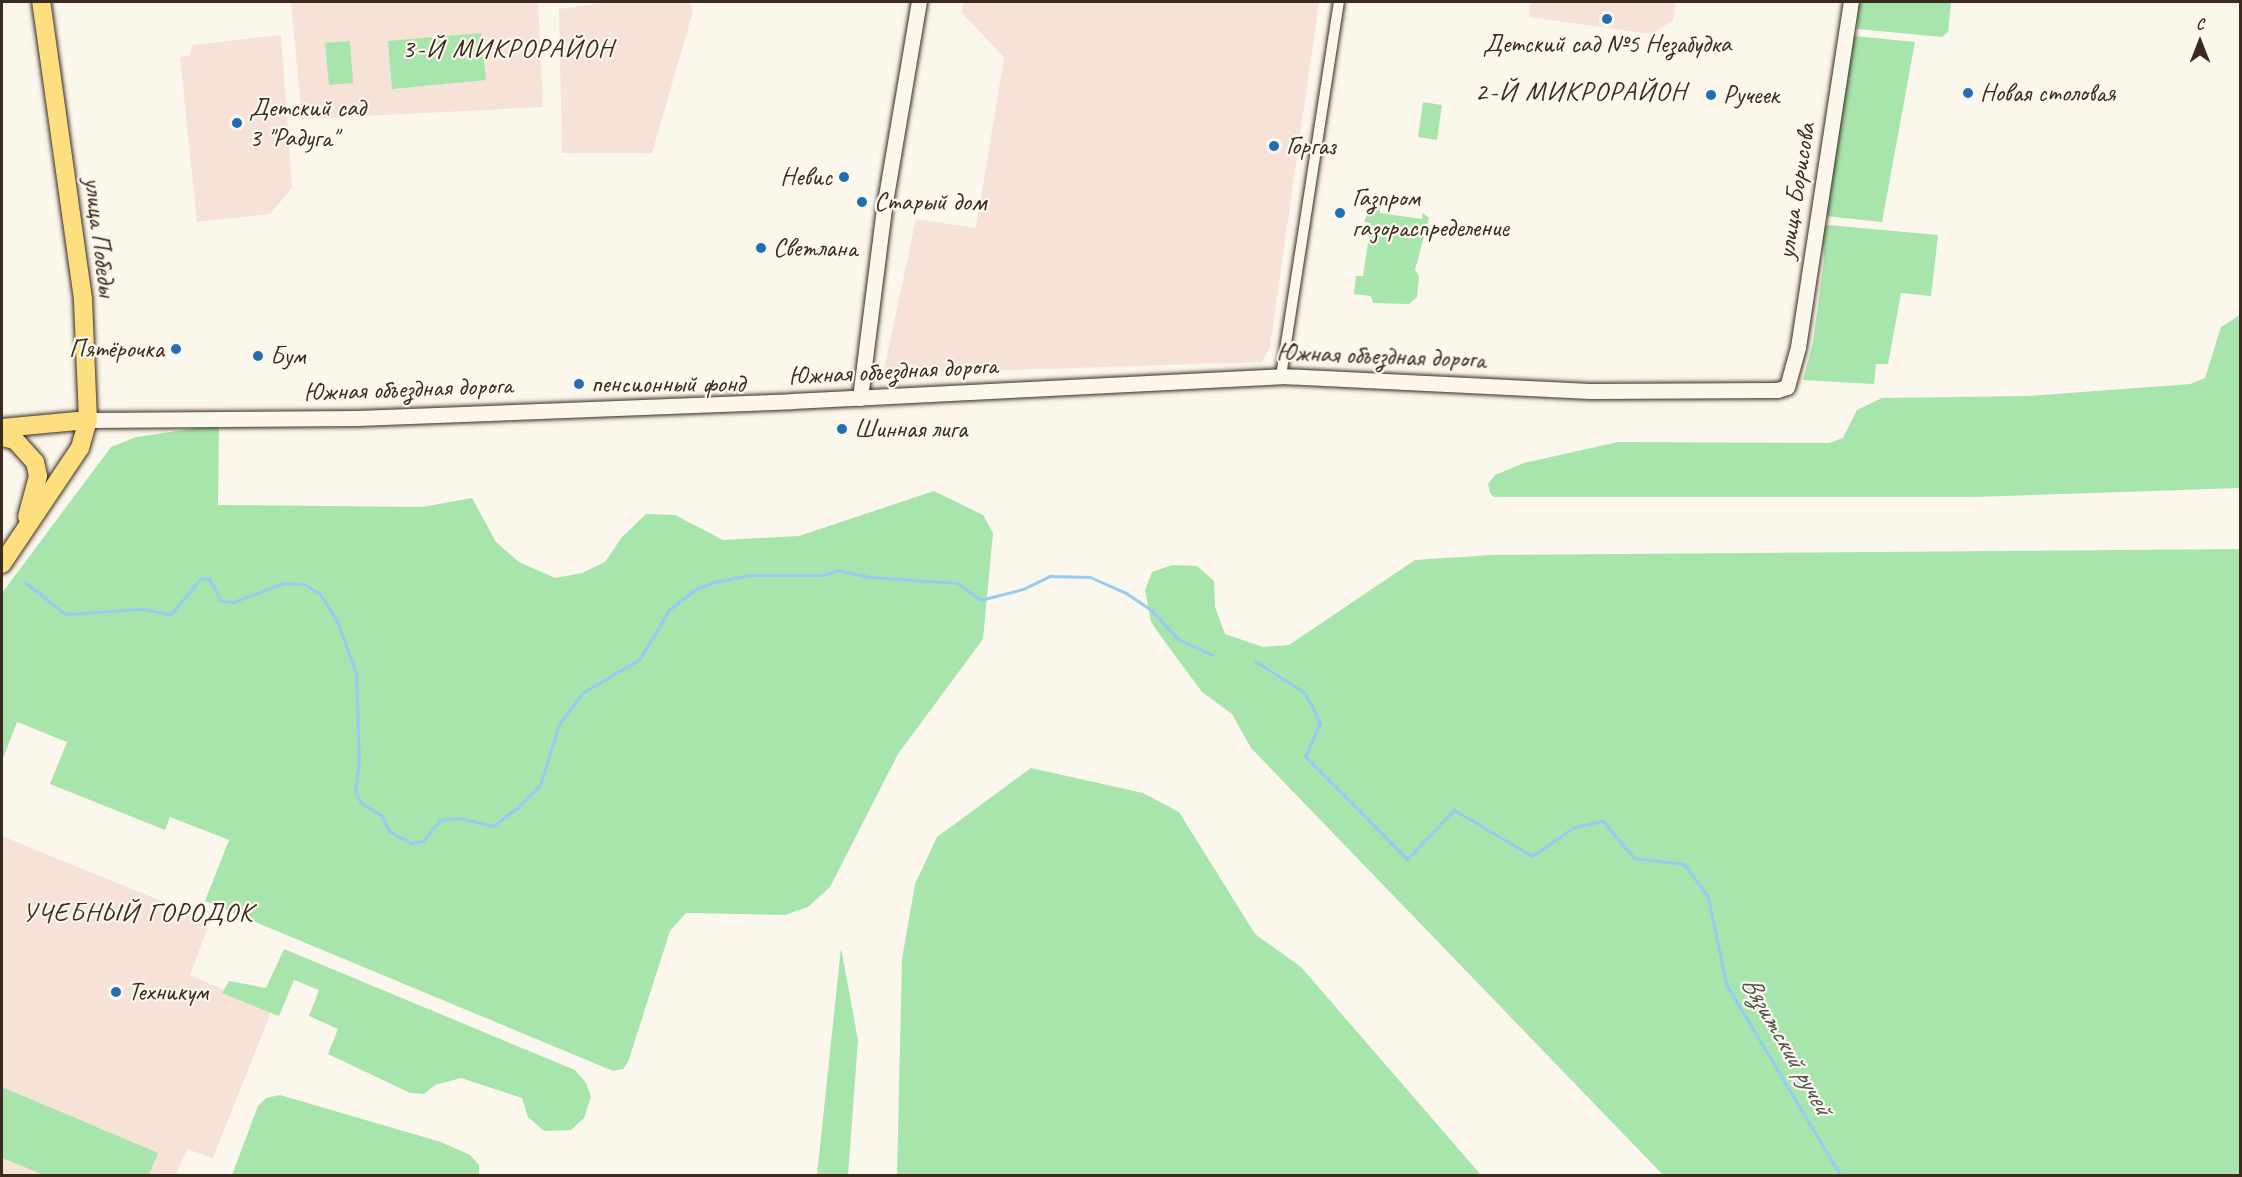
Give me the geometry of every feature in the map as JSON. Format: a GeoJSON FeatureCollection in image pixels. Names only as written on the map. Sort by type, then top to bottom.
{"type":"FeatureCollection","features":[{"type":"Feature","properties":{"kind":"main road","name":"улица Победы"},"geometry":{"type":"LineString","coordinates":[[2,564],[80,448],[88,420],[83,299],[41,2]]}},
{"type":"Feature","properties":{"kind":"main road","name":"Южная объездная дорога"},"geometry":{"type":"LineString","coordinates":[[2,428],[88,420]]}},
{"type":"Feature","properties":{"kind":"main road"},"geometry":{"type":"LineString","coordinates":[[2,437],[15,440],[35,462],[38,476],[22,536]]}},
{"type":"Feature","properties":{"kind":"street"},"geometry":{"type":"LineString","coordinates":[[860,398],[884,208],[919,2]]}},
{"type":"Feature","properties":{"kind":"street"},"geometry":{"type":"LineString","coordinates":[[1281,376],[1339,2]]}},
{"type":"Feature","properties":{"kind":"street","name":"улица Борисова"},"geometry":{"type":"LineString","coordinates":[[1787,387],[1798,346],[1851,2]]}},
{"type":"Feature","properties":{"kind":"street","name":"Южная объездная дорога"},"geometry":{"type":"LineString","coordinates":[[88,420],[357,418],[860,398],[1281,376],[1609,392],[1767,393],[1787,387]]}},
{"type":"Feature","properties":{"kind":"shaded area"},"geometry":{"type":"Polygon","coordinates":[[[291,2],[538,2],[543,107],[302,119],[291,2]]]}},
{"type":"Feature","properties":{"kind":"shaded area"},"geometry":{"type":"Polygon","coordinates":[[[610,2],[690,2],[693,11],[652,153],[562,153],[559,9],[610,2]]]}},
{"type":"Feature","properties":{"kind":"shaded area"},"geometry":{"type":"Polygon","coordinates":[[[963,2],[1319,2],[1270,347],[1262,362],[883,374],[916,219],[976,228],[1004,57],[962,13],[963,2]]]}},
{"type":"Feature","properties":{"kind":"shaded area","name":"Детский сад №5 Незабудка"},"geometry":{"type":"Polygon","coordinates":[[[1531,2],[1676,2],[1673,20],[1652,34],[1529,17],[1531,2]]]}},
{"type":"Feature","properties":{"kind":"shaded area","name":"Детский сад 3 \"Радуга\""},"geometry":{"type":"Polygon","coordinates":[[[281,35],[292,188],[270,214],[197,222],[180,57],[189,56],[193,45],[281,35]]]}},
{"type":"Feature","properties":{"kind":"shaded area","name":"Техникум"},"geometry":{"type":"Polygon","coordinates":[[[2,836],[210,921],[190,975],[272,1010],[213,1158],[187,1149],[176,1175],[2,1175],[2,836]]]}},
{"type":"Feature","properties":{"kind":"green space"},"geometry":{"type":"Polygon","coordinates":[[[1858,2],[1951,2],[1948,32],[1942,37],[1857,29],[1858,2]]]}},
{"type":"Feature","properties":{"kind":"green space"},"geometry":{"type":"Polygon","coordinates":[[[481,33],[486,80],[392,89],[388,41],[481,33]]]}},
{"type":"Feature","properties":{"kind":"green space"},"geometry":{"type":"Polygon","coordinates":[[[1855,36],[1915,42],[1882,222],[1826,216],[1851,39],[1855,36]]]}},
{"type":"Feature","properties":{"kind":"green space"},"geometry":{"type":"Polygon","coordinates":[[[350,41],[353,83],[329,85],[325,43],[350,41]]]}},
{"type":"Feature","properties":{"kind":"green space"},"geometry":{"type":"Polygon","coordinates":[[[1423,102],[1442,105],[1437,140],[1418,137],[1423,102]]]}},
{"type":"Feature","properties":{"kind":"green space"},"geometry":{"type":"Polygon","coordinates":[[[1370,206],[1380,207],[1380,213],[1422,219],[1423,213],[1429,218],[1415,270],[1419,276],[1417,297],[1409,304],[1373,303],[1371,296],[1354,294],[1356,276],[1363,276],[1371,223],[1364,222],[1370,206]]]}},
{"type":"Feature","properties":{"kind":"green space"},"geometry":{"type":"Polygon","coordinates":[[[1828,225],[1938,235],[1931,296],[1901,293],[1888,364],[1876,364],[1874,384],[1803,380],[1813,342],[1824,260],[1822,229],[1828,225]]]}},
{"type":"Feature","properties":{"kind":"green space"},"geometry":{"type":"Polygon","coordinates":[[[2240,315],[2240,488],[1974,497],[1494,497],[1490,493],[1488,484],[1495,475],[1524,463],[1618,442],[1829,443],[1843,438],[1857,410],[1882,398],[2028,396],[2190,384],[2205,378],[2221,327],[2240,315]]]}},
{"type":"Feature","properties":{"kind":"green space"},"geometry":{"type":"Polygon","coordinates":[[[219,425],[218,505],[422,507],[472,498],[496,542],[519,562],[555,578],[582,573],[605,562],[622,537],[646,514],[675,515],[723,540],[799,536],[934,491],[983,515],[993,533],[983,639],[898,754],[830,887],[808,907],[785,915],[686,913],[670,931],[628,1062],[623,1069],[613,1071],[205,901],[229,840],[170,817],[165,830],[50,784],[67,742],[17,722],[2,761],[2,593],[111,447],[136,437],[219,425]]]}},
{"type":"Feature","properties":{"kind":"green space"},"geometry":{"type":"Polygon","coordinates":[[[2240,549],[2240,1176],[1663,1175],[1251,748],[1232,714],[1202,692],[1151,622],[1145,590],[1152,572],[1172,565],[1197,566],[1214,581],[1215,607],[1225,634],[1263,647],[1289,645],[1415,560],[1492,555],[2240,549]]]}},
{"type":"Feature","properties":{"kind":"green space"},"geometry":{"type":"Polygon","coordinates":[[[1031,768],[1143,793],[1179,812],[1255,934],[1301,967],[1481,1175],[897,1175],[902,959],[915,884],[937,837],[1031,768]]]}},
{"type":"Feature","properties":{"kind":"green space"},"geometry":{"type":"Polygon","coordinates":[[[841,948],[858,1040],[848,1175],[817,1175],[841,948]]]}},
{"type":"Feature","properties":{"kind":"green space"},"geometry":{"type":"Polygon","coordinates":[[[284,949],[575,1070],[586,1083],[591,1097],[584,1118],[571,1130],[544,1131],[528,1117],[522,1098],[461,1078],[435,1085],[424,1094],[410,1093],[328,1054],[338,1029],[309,1016],[319,990],[294,980],[279,1016],[222,993],[229,981],[266,988],[284,949]]]}},
{"type":"Feature","properties":{"kind":"green space"},"geometry":{"type":"Polygon","coordinates":[[[2,1087],[158,1153],[149,1175],[44,1175],[2,1158],[2,1087]]]}},
{"type":"Feature","properties":{"kind":"green space"},"geometry":{"type":"Polygon","coordinates":[[[280,1095],[441,1142],[470,1155],[479,1165],[479,1175],[232,1175],[258,1106],[266,1098],[280,1095]]]}},
{"type":"Feature","properties":{"kind":"waterway","name":"Вязитский ручей"},"geometry":{"type":"LineString","coordinates":[[25,582],[65,614],[142,609],[171,614],[201,578],[209,579],[221,601],[233,602],[284,583],[304,584],[320,594],[337,621],[356,673],[359,760],[355,792],[361,803],[381,815],[389,831],[411,843],[423,841],[440,820],[459,818],[493,826],[518,807],[540,785],[559,724],[582,693],[640,659],[668,611],[694,590],[714,582],[751,575],[824,575],[837,570],[871,577],[957,583],[980,600],[1023,589],[1050,576],[1090,577],[1126,593],[1151,610],[1178,639],[1213,655]]}},
{"type":"Feature","properties":{"kind":"waterway","name":"Вязитский ручей"},"geometry":{"type":"LineString","coordinates":[[1255,661],[1305,693],[1320,723],[1305,756],[1407,859],[1454,810],[1532,856],[1574,827],[1603,821],[1634,858],[1684,864],[1708,897],[1726,984],[1841,1176]]}},
{"type":"Feature","properties":{"kind":"place","name":"Детский сад №5 Незабудка"},"geometry":{"type":"Point","coordinates":[1607,19]}},
{"type":"Feature","properties":{"kind":"place","name":"Новая столовая"},"geometry":{"type":"Point","coordinates":[1968,93]}},
{"type":"Feature","properties":{"kind":"place","name":"Ручеек"},"geometry":{"type":"Point","coordinates":[1711,95]}},
{"type":"Feature","properties":{"kind":"place","name":"Детский сад 3 \"Радуга\""},"geometry":{"type":"Point","coordinates":[237,123]}},
{"type":"Feature","properties":{"kind":"place","name":"Горгаз"},"geometry":{"type":"Point","coordinates":[1274,146]}},
{"type":"Feature","properties":{"kind":"place","name":"Невис"},"geometry":{"type":"Point","coordinates":[844,177]}},
{"type":"Feature","properties":{"kind":"place","name":"Старый дом"},"geometry":{"type":"Point","coordinates":[862,202]}},
{"type":"Feature","properties":{"kind":"place","name":"Газпром газораспределение"},"geometry":{"type":"Point","coordinates":[1340,213]}},
{"type":"Feature","properties":{"kind":"place","name":"Светлана"},"geometry":{"type":"Point","coordinates":[761,248]}},
{"type":"Feature","properties":{"kind":"place","name":"Пятёрочка"},"geometry":{"type":"Point","coordinates":[176,349]}},
{"type":"Feature","properties":{"kind":"place","name":"Бум"},"geometry":{"type":"Point","coordinates":[258,356]}},
{"type":"Feature","properties":{"kind":"place","name":"пенсионный фонд"},"geometry":{"type":"Point","coordinates":[579,384]}},
{"type":"Feature","properties":{"kind":"place","name":"Шинная лига"},"geometry":{"type":"Point","coordinates":[842,429]}},
{"type":"Feature","properties":{"kind":"place","name":"Техникум"},"geometry":{"type":"Point","coordinates":[116,992]}},
{"type":"Feature","properties":{"kind":"district","name":"3-Й МИКРОРАЙОН"},"geometry":{"type":"Point","coordinates":[508,49]}},
{"type":"Feature","properties":{"kind":"district","name":"2-Й МИКРОРАЙОН"},"geometry":{"type":"Point","coordinates":[1581,92]}},
{"type":"Feature","properties":{"kind":"district","name":"УЧЕБНЫЙ ГОРОДОК"},"geometry":{"type":"Point","coordinates":[138,913]}}]}
